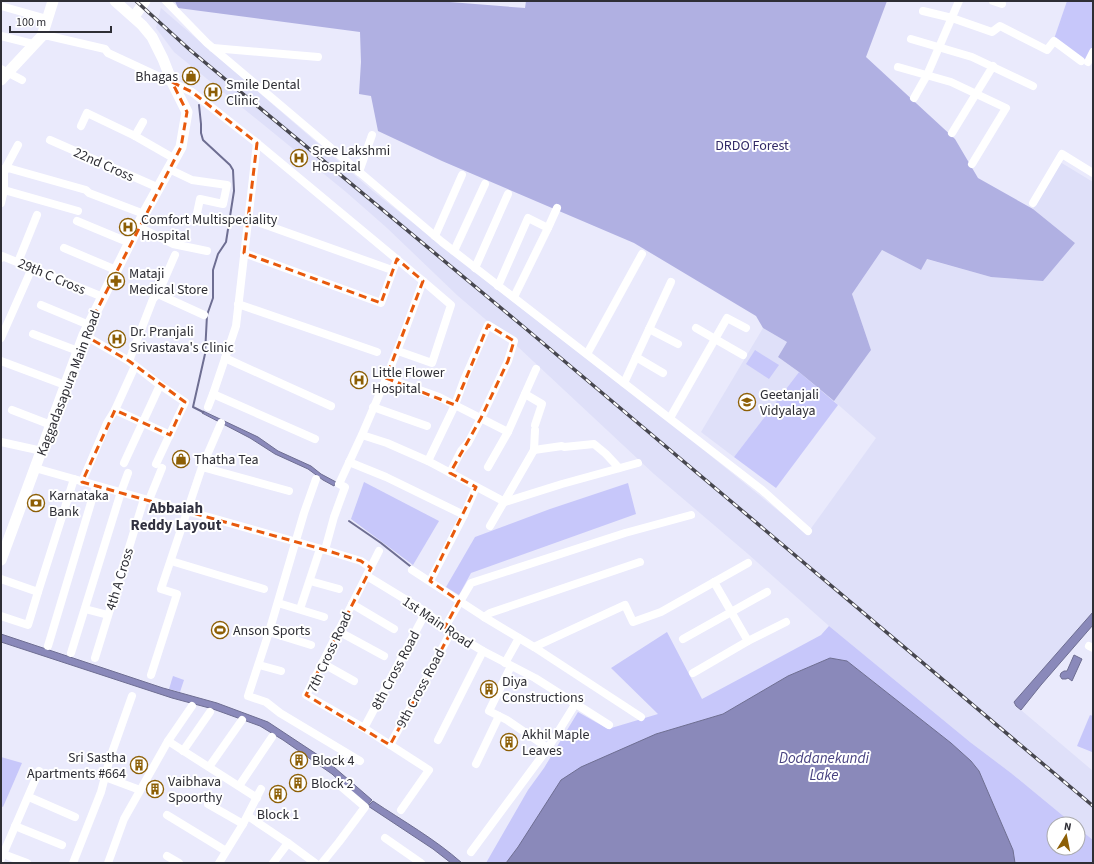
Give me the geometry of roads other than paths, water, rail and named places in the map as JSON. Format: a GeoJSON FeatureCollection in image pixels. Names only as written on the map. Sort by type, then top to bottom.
{"type":"FeatureCollection","features":[{"type":"Feature","properties":{"kind":"main road"},"geometry":{"type":"LineString","coordinates":[[4,74],[42,36],[52,1]]}},
{"type":"Feature","properties":{"kind":"main road","name":"Kaggadasapura Main Road"},"geometry":{"type":"LineString","coordinates":[[1,560],[84,335],[139,227],[144,214],[181,147],[187,112],[152,37],[134,17],[115,1]]}},
{"type":"Feature","properties":{"kind":"main road"},"geometry":{"type":"LineString","coordinates":[[134,17],[145,1]]}},
{"type":"Feature","properties":{"kind":"street"},"geometry":{"type":"LineString","coordinates":[[166,1],[213,48],[435,236],[762,490],[808,531]]}},
{"type":"Feature","properties":{"kind":"street"},"geometry":{"type":"LineString","coordinates":[[914,98],[927,75],[959,1]]}},
{"type":"Feature","properties":{"kind":"street"},"geometry":{"type":"LineString","coordinates":[[993,1],[1002,4]]}},
{"type":"Feature","properties":{"kind":"street"},"geometry":{"type":"LineString","coordinates":[[1,6],[47,18]]}},
{"type":"Feature","properties":{"kind":"street"},"geometry":{"type":"LineString","coordinates":[[923,11],[952,18],[992,32],[1000,26],[1047,50],[1054,41],[1085,61],[1093,52]]}},
{"type":"Feature","properties":{"kind":"street"},"geometry":{"type":"LineString","coordinates":[[1,36],[33,44]]}},
{"type":"Feature","properties":{"kind":"street"},"geometry":{"type":"LineString","coordinates":[[42,36],[49,36],[105,48],[108,53],[192,92],[258,143],[450,305],[432,363],[398,351]]}},
{"type":"Feature","properties":{"kind":"street"},"geometry":{"type":"LineString","coordinates":[[911,39],[972,57],[1033,86]]}},
{"type":"Feature","properties":{"kind":"street"},"geometry":{"type":"LineString","coordinates":[[213,48],[318,57]]}},
{"type":"Feature","properties":{"kind":"street"},"geometry":{"type":"LineString","coordinates":[[952,133],[993,66]]}},
{"type":"Feature","properties":{"kind":"street"},"geometry":{"type":"LineString","coordinates":[[898,67],[951,82],[1006,108],[972,164]]}},
{"type":"Feature","properties":{"kind":"street"},"geometry":{"type":"LineString","coordinates":[[4,74],[22,80]]}},
{"type":"Feature","properties":{"kind":"street"},"geometry":{"type":"LineString","coordinates":[[81,126],[87,113],[135,136],[192,180],[227,185],[223,204],[200,199],[196,218],[210,220]]}},
{"type":"Feature","properties":{"kind":"street"},"geometry":{"type":"LineString","coordinates":[[135,136],[143,122]]}},
{"type":"Feature","properties":{"kind":"street"},"geometry":{"type":"LineString","coordinates":[[359,172],[372,135]]}},
{"type":"Feature","properties":{"kind":"street","name":"22nd Cross"},"geometry":{"type":"LineString","coordinates":[[50,140],[159,188]]}},
{"type":"Feature","properties":{"kind":"street"},"geometry":{"type":"LineString","coordinates":[[208,407],[236,326],[258,143]]}},
{"type":"Feature","properties":{"kind":"street"},"geometry":{"type":"LineString","coordinates":[[1,203],[4,190],[3,170],[18,145]]}},
{"type":"Feature","properties":{"kind":"street"},"geometry":{"type":"LineString","coordinates":[[1032,203],[1062,154],[1093,173]]}},
{"type":"Feature","properties":{"kind":"street"},"geometry":{"type":"LineString","coordinates":[[3,170],[8,168],[86,190],[89,194],[144,214]]}},
{"type":"Feature","properties":{"kind":"street"},"geometry":{"type":"LineString","coordinates":[[435,236],[462,175]]}},
{"type":"Feature","properties":{"kind":"street"},"geometry":{"type":"LineString","coordinates":[[454,251],[485,184]]}},
{"type":"Feature","properties":{"kind":"street"},"geometry":{"type":"LineString","coordinates":[[4,190],[78,211]]}},
{"type":"Feature","properties":{"kind":"street"},"geometry":{"type":"LineString","coordinates":[[475,268],[508,194]]}},
{"type":"Feature","properties":{"kind":"street"},"geometry":{"type":"LineString","coordinates":[[514,298],[557,208]]}},
{"type":"Feature","properties":{"kind":"street"},"geometry":{"type":"LineString","coordinates":[[18,262],[37,215]]}},
{"type":"Feature","properties":{"kind":"street"},"geometry":{"type":"LineString","coordinates":[[498,286],[528,218],[548,228]]}},
{"type":"Feature","properties":{"kind":"street"},"geometry":{"type":"LineString","coordinates":[[249,219],[392,270]]}},
{"type":"Feature","properties":{"kind":"street"},"geometry":{"type":"LineString","coordinates":[[77,221],[130,243]]}},
{"type":"Feature","properties":{"kind":"street"},"geometry":{"type":"LineString","coordinates":[[139,227],[173,244],[207,251]]}},
{"type":"Feature","properties":{"kind":"street"},"geometry":{"type":"LineString","coordinates":[[64,248],[116,270]]}},
{"type":"Feature","properties":{"kind":"street"},"geometry":{"type":"LineString","coordinates":[[244,253],[381,303],[397,259]]}},
{"type":"Feature","properties":{"kind":"street"},"geometry":{"type":"LineString","coordinates":[[587,354],[642,254]]}},
{"type":"Feature","properties":{"kind":"street"},"geometry":{"type":"LineString","coordinates":[[82,482],[107,423],[115,410],[153,299],[158,294],[175,255]]}},
{"type":"Feature","properties":{"kind":"street","name":"29th C Cross"},"geometry":{"type":"LineString","coordinates":[[2,257],[18,262],[103,297]]}},
{"type":"Feature","properties":{"kind":"street"},"geometry":{"type":"LineString","coordinates":[[1,338],[32,268]]}},
{"type":"Feature","properties":{"kind":"street"},"geometry":{"type":"LineString","coordinates":[[300,609],[345,487],[339,484],[398,351],[423,281]]}},
{"type":"Feature","properties":{"kind":"street"},"geometry":{"type":"LineString","coordinates":[[624,383],[671,282]]}},
{"type":"Feature","properties":{"kind":"street"},"geometry":{"type":"LineString","coordinates":[[158,294],[204,315]]}},
{"type":"Feature","properties":{"kind":"street"},"geometry":{"type":"LineString","coordinates":[[238,304],[377,352]]}},
{"type":"Feature","properties":{"kind":"street"},"geometry":{"type":"LineString","coordinates":[[41,305],[89,325]]}},
{"type":"Feature","properties":{"kind":"street"},"geometry":{"type":"LineString","coordinates":[[670,418],[727,318],[746,328]]}},
{"type":"Feature","properties":{"kind":"street"},"geometry":{"type":"LineString","coordinates":[[428,461],[488,325],[514,341],[508,361],[481,418],[468,443],[461,451],[450,473]]}},
{"type":"Feature","properties":{"kind":"street"},"geometry":{"type":"LineString","coordinates":[[696,328],[743,355]]}},
{"type":"Feature","properties":{"kind":"street"},"geometry":{"type":"LineString","coordinates":[[649,329],[678,344]]}},
{"type":"Feature","properties":{"kind":"street"},"geometry":{"type":"LineString","coordinates":[[33,334],[78,351]]}},
{"type":"Feature","properties":{"kind":"street"},"geometry":{"type":"LineString","coordinates":[[84,335],[132,363],[160,385],[124,463]]}},
{"type":"Feature","properties":{"kind":"street"},"geometry":{"type":"LineString","coordinates":[[636,357],[662,373]]}},
{"type":"Feature","properties":{"kind":"street"},"geometry":{"type":"LineString","coordinates":[[225,358],[331,406]]}},
{"type":"Feature","properties":{"kind":"street"},"geometry":{"type":"LineString","coordinates":[[1,361],[65,385]]}},
{"type":"Feature","properties":{"kind":"street"},"geometry":{"type":"LineString","coordinates":[[488,467],[508,432],[536,369]]}},
{"type":"Feature","properties":{"kind":"street"},"geometry":{"type":"LineString","coordinates":[[386,378],[439,397],[508,432]]}},
{"type":"Feature","properties":{"kind":"street","name":"4th A Cross"},"geometry":{"type":"LineString","coordinates":[[95,658],[147,500],[170,436],[185,402],[160,385]]}},
{"type":"Feature","properties":{"kind":"street"},"geometry":{"type":"LineString","coordinates":[[213,394],[315,439]]}},
{"type":"Feature","properties":{"kind":"street"},"geometry":{"type":"LineString","coordinates":[[490,526],[532,453],[535,428],[542,404],[525,394]]}},
{"type":"Feature","properties":{"kind":"street"},"geometry":{"type":"LineString","coordinates":[[373,407],[427,426]]}},
{"type":"Feature","properties":{"kind":"street"},"geometry":{"type":"LineString","coordinates":[[12,410],[51,425]]}},
{"type":"Feature","properties":{"kind":"street"},"geometry":{"type":"LineString","coordinates":[[115,410],[170,436]]}},
{"type":"Feature","properties":{"kind":"street"},"geometry":{"type":"LineString","coordinates":[[151,675],[177,594],[161,589],[202,467],[222,423]]}},
{"type":"Feature","properties":{"kind":"street"},"geometry":{"type":"LineString","coordinates":[[362,435],[387,443],[428,461],[505,502],[638,462]]}},
{"type":"Feature","properties":{"kind":"street"},"geometry":{"type":"LineString","coordinates":[[1,442],[42,451]]}},
{"type":"Feature","properties":{"kind":"street"},"geometry":{"type":"LineString","coordinates":[[532,453],[562,446],[594,444],[619,468]]}},
{"type":"Feature","properties":{"kind":"street"},"geometry":{"type":"LineString","coordinates":[[349,462],[386,477],[464,515]]}},
{"type":"Feature","properties":{"kind":"street"},"geometry":{"type":"LineString","coordinates":[[202,467],[289,491]]}},
{"type":"Feature","properties":{"kind":"street"},"geometry":{"type":"LineString","coordinates":[[35,468],[322,550]]}},
{"type":"Feature","properties":{"kind":"street"},"geometry":{"type":"LineString","coordinates":[[71,653],[120,492],[128,473]]}},
{"type":"Feature","properties":{"kind":"street"},"geometry":{"type":"LineString","coordinates":[[1,616],[28,625],[74,479]]}},
{"type":"Feature","properties":{"kind":"street"},"geometry":{"type":"LineString","coordinates":[[316,479],[295,542],[270,632],[248,696],[266,702],[297,724],[360,761]]}},
{"type":"Feature","properties":{"kind":"street"},"geometry":{"type":"LineString","coordinates":[[48,646],[96,486]]}},
{"type":"Feature","properties":{"kind":"street"},"geometry":{"type":"LineString","coordinates":[[430,581],[464,515],[476,487]]}},
{"type":"Feature","properties":{"kind":"street","name":"9th Cross Road"},"geometry":{"type":"LineString","coordinates":[[390,745],[448,630],[459,601],[471,583],[625,533],[691,515]]}},
{"type":"Feature","properties":{"kind":"street","name":"1st Main Road"},"geometry":{"type":"LineString","coordinates":[[322,550],[360,561],[369,572],[426,612],[448,630],[483,651],[535,678],[609,725]]}},
{"type":"Feature","properties":{"kind":"street","name":"7th Cross Road"},"geometry":{"type":"LineString","coordinates":[[379,551],[304,699],[364,728],[428,770],[401,810]]}},
{"type":"Feature","properties":{"kind":"street"},"geometry":{"type":"LineString","coordinates":[[170,561],[264,589]]}},
{"type":"Feature","properties":{"kind":"street"},"geometry":{"type":"LineString","coordinates":[[484,617],[490,613],[640,562]]}},
{"type":"Feature","properties":{"kind":"street"},"geometry":{"type":"LineString","coordinates":[[534,647],[625,605],[633,622],[661,612],[748,563]]}},
{"type":"Feature","properties":{"kind":"street"},"geometry":{"type":"LineString","coordinates":[[412,570],[641,717]]}},
{"type":"Feature","properties":{"kind":"street"},"geometry":{"type":"LineString","coordinates":[[1,579],[38,592]]}},
{"type":"Feature","properties":{"kind":"street"},"geometry":{"type":"LineString","coordinates":[[310,581],[339,589]]}},
{"type":"Feature","properties":{"kind":"street"},"geometry":{"type":"LineString","coordinates":[[714,582],[748,642]]}},
{"type":"Feature","properties":{"kind":"street"},"geometry":{"type":"LineString","coordinates":[[683,639],[731,611],[768,592]]}},
{"type":"Feature","properties":{"kind":"street"},"geometry":{"type":"LineString","coordinates":[[278,604],[324,617]]}},
{"type":"Feature","properties":{"kind":"street"},"geometry":{"type":"LineString","coordinates":[[352,604],[394,629]]}},
{"type":"Feature","properties":{"kind":"street"},"geometry":{"type":"LineString","coordinates":[[85,609],[108,615]]}},
{"type":"Feature","properties":{"kind":"street","name":"8th Cross Road"},"geometry":{"type":"LineString","coordinates":[[364,728],[426,612]]}},
{"type":"Feature","properties":{"kind":"street"},"geometry":{"type":"LineString","coordinates":[[693,673],[786,622]]}},
{"type":"Feature","properties":{"kind":"street"},"geometry":{"type":"LineString","coordinates":[[338,631],[384,656]]}},
{"type":"Feature","properties":{"kind":"street"},"geometry":{"type":"LineString","coordinates":[[270,632],[311,645]]}},
{"type":"Feature","properties":{"kind":"street"},"geometry":{"type":"LineString","coordinates":[[519,638],[489,711],[507,720],[548,748]]}},
{"type":"Feature","properties":{"kind":"street"},"geometry":{"type":"LineString","coordinates":[[438,740],[483,651]]}},
{"type":"Feature","properties":{"kind":"street"},"geometry":{"type":"LineString","coordinates":[[322,663],[354,681]]}},
{"type":"Feature","properties":{"kind":"street"},"geometry":{"type":"LineString","coordinates":[[259,665],[281,671]]}},
{"type":"Feature","properties":{"kind":"street"},"geometry":{"type":"LineString","coordinates":[[73,863],[101,792],[132,696]]}},
{"type":"Feature","properties":{"kind":"street"},"geometry":{"type":"LineString","coordinates":[[471,852],[548,748],[576,703]]}},
{"type":"Feature","properties":{"kind":"street"},"geometry":{"type":"LineString","coordinates":[[108,863],[124,819],[168,741],[192,706]]}},
{"type":"Feature","properties":{"kind":"street"},"geometry":{"type":"LineString","coordinates":[[183,751],[210,712]]}},
{"type":"Feature","properties":{"kind":"street"},"geometry":{"type":"LineString","coordinates":[[476,764],[499,716]]}},
{"type":"Feature","properties":{"kind":"street"},"geometry":{"type":"LineString","coordinates":[[209,768],[242,720]]}},
{"type":"Feature","properties":{"kind":"street"},"geometry":{"type":"LineString","coordinates":[[239,786],[272,737]]}},
{"type":"Feature","properties":{"kind":"street"},"geometry":{"type":"LineString","coordinates":[[168,741],[257,798]]}},
{"type":"Feature","properties":{"kind":"street"},"geometry":{"type":"LineString","coordinates":[[27,863],[2,856],[29,797],[39,771]]}},
{"type":"Feature","properties":{"kind":"street"},"geometry":{"type":"LineString","coordinates":[[105,778],[140,790]]}},
{"type":"Feature","properties":{"kind":"street"},"geometry":{"type":"LineString","coordinates":[[322,863],[364,807],[338,784]]}},
{"type":"Feature","properties":{"kind":"street"},"geometry":{"type":"LineString","coordinates":[[219,863],[248,816],[261,789]]}},
{"type":"Feature","properties":{"kind":"street"},"geometry":{"type":"LineString","coordinates":[[29,797],[75,817]]}},
{"type":"Feature","properties":{"kind":"street"},"geometry":{"type":"LineString","coordinates":[[208,804],[243,824]]}},
{"type":"Feature","properties":{"kind":"street"},"geometry":{"type":"LineString","coordinates":[[167,815],[226,851]]}},
{"type":"Feature","properties":{"kind":"street"},"geometry":{"type":"LineString","coordinates":[[248,816],[315,863]]}},
{"type":"Feature","properties":{"kind":"street"},"geometry":{"type":"LineString","coordinates":[[15,826],[62,845]]}},
{"type":"Feature","properties":{"kind":"street"},"geometry":{"type":"LineString","coordinates":[[385,838],[421,863]]}},
{"type":"Feature","properties":{"kind":"street"},"geometry":{"type":"LineString","coordinates":[[273,863],[288,843]]}},
{"type":"Feature","properties":{"kind":"street"},"geometry":{"type":"LineString","coordinates":[[168,856],[179,863]]}},
{"type":"Feature","properties":{"kind":"water"},"geometry":{"type":"Polygon","coordinates":[[[203,411],[258,437],[278,451],[311,466],[321,474],[336,482],[334,486],[308,469],[275,454],[250,438],[202,413],[203,411]]]}},
{"type":"Feature","properties":{"kind":"water"},"geometry":{"type":"Polygon","coordinates":[[[1093,612],[1093,625],[1021,710],[1014,702],[1093,612]]]}},
{"type":"Feature","properties":{"kind":"water"},"geometry":{"type":"Polygon","coordinates":[[[1,634],[163,688],[217,703],[268,722],[327,761],[372,800],[367,806],[332,774],[260,726],[213,709],[172,698],[1,642],[1,634]]]}},
{"type":"Feature","properties":{"kind":"water"},"geometry":{"type":"Polygon","coordinates":[[[1074,655],[1082,659],[1072,681],[1068,678],[1062,679],[1060,676],[1061,673],[1067,671],[1074,655]]]}},
{"type":"Feature","properties":{"kind":"water","name":"Doddanekundi Lake"},"geometry":{"type":"Polygon","coordinates":[[[830,658],[847,661],[951,743],[971,761],[979,771],[1013,850],[1015,863],[506,863],[561,780],[581,767],[656,734],[723,714],[788,676],[830,658]]]}},
{"type":"Feature","properties":{"kind":"water"},"geometry":{"type":"Polygon","coordinates":[[[373,801],[430,838],[462,863],[451,863],[433,849],[368,806],[373,801]]]}},
{"type":"Feature","properties":{"kind":"waterway"},"geometry":{"type":"LineString","coordinates":[[199,105],[203,140],[230,165],[233,170],[234,191],[226,242],[218,254],[213,270],[213,298],[207,315],[205,354],[193,407],[203,412]]}},
{"type":"Feature","properties":{"kind":"waterway"},"geometry":{"type":"LineString","coordinates":[[349,521],[381,543],[410,566]]}},
{"type":"Feature","properties":{"kind":"railway"},"geometry":{"type":"LineString","coordinates":[[136,1],[190,50],[525,328],[1093,806]]}},
{"type":"Feature","properties":{"kind":"place","name":"Bhagas"},"geometry":{"type":"Point","coordinates":[191,76]}},
{"type":"Feature","properties":{"kind":"place","name":"Smile Dental Clinic"},"geometry":{"type":"Point","coordinates":[213,92]}},
{"type":"Feature","properties":{"kind":"place","name":"Sree Lakshmi Hospital"},"geometry":{"type":"Point","coordinates":[299,158]}},
{"type":"Feature","properties":{"kind":"place","name":"Comfort Multispeciality Hospital"},"geometry":{"type":"Point","coordinates":[128,227]}},
{"type":"Feature","properties":{"kind":"place","name":"Mataji Medical Store"},"geometry":{"type":"Point","coordinates":[116,281]}},
{"type":"Feature","properties":{"kind":"place","name":"Dr. Pranjali Srivastava's Clinic"},"geometry":{"type":"Point","coordinates":[117,339]}},
{"type":"Feature","properties":{"kind":"place","name":"Little Flower Hospital"},"geometry":{"type":"Point","coordinates":[359,380]}},
{"type":"Feature","properties":{"kind":"place","name":"Geetanjali Vidyalaya"},"geometry":{"type":"Point","coordinates":[747,402]}},
{"type":"Feature","properties":{"kind":"place","name":"Thatha Tea"},"geometry":{"type":"Point","coordinates":[181,459]}},
{"type":"Feature","properties":{"kind":"place","name":"Karnataka Bank"},"geometry":{"type":"Point","coordinates":[36,503]}},
{"type":"Feature","properties":{"kind":"place","name":"Anson Sports"},"geometry":{"type":"Point","coordinates":[220,630]}},
{"type":"Feature","properties":{"kind":"place","name":"Diya Constructions"},"geometry":{"type":"Point","coordinates":[489,689]}},
{"type":"Feature","properties":{"kind":"place","name":"Akhil Maple Leaves"},"geometry":{"type":"Point","coordinates":[509,742]}},
{"type":"Feature","properties":{"kind":"place","name":"Block 4"},"geometry":{"type":"Point","coordinates":[299,760]}},
{"type":"Feature","properties":{"kind":"place","name":"Sri Sastha Apartments #664"},"geometry":{"type":"Point","coordinates":[139,765]}},
{"type":"Feature","properties":{"kind":"place","name":"Block 2"},"geometry":{"type":"Point","coordinates":[298,783]}},
{"type":"Feature","properties":{"kind":"place","name":"Vaibhava Spoorthy"},"geometry":{"type":"Point","coordinates":[155,789]}},
{"type":"Feature","properties":{"kind":"place","name":"Block 1"},"geometry":{"type":"Point","coordinates":[278,794]}},
{"type":"Feature","properties":{"kind":"district","name":"Abbaiah Reddy Layout"},"geometry":{"type":"Point","coordinates":[176,516]}},
{"type":"Feature","properties":{"kind":"park label","name":"DRDO Forest"},"geometry":{"type":"Point","coordinates":[752,145]}}]}
